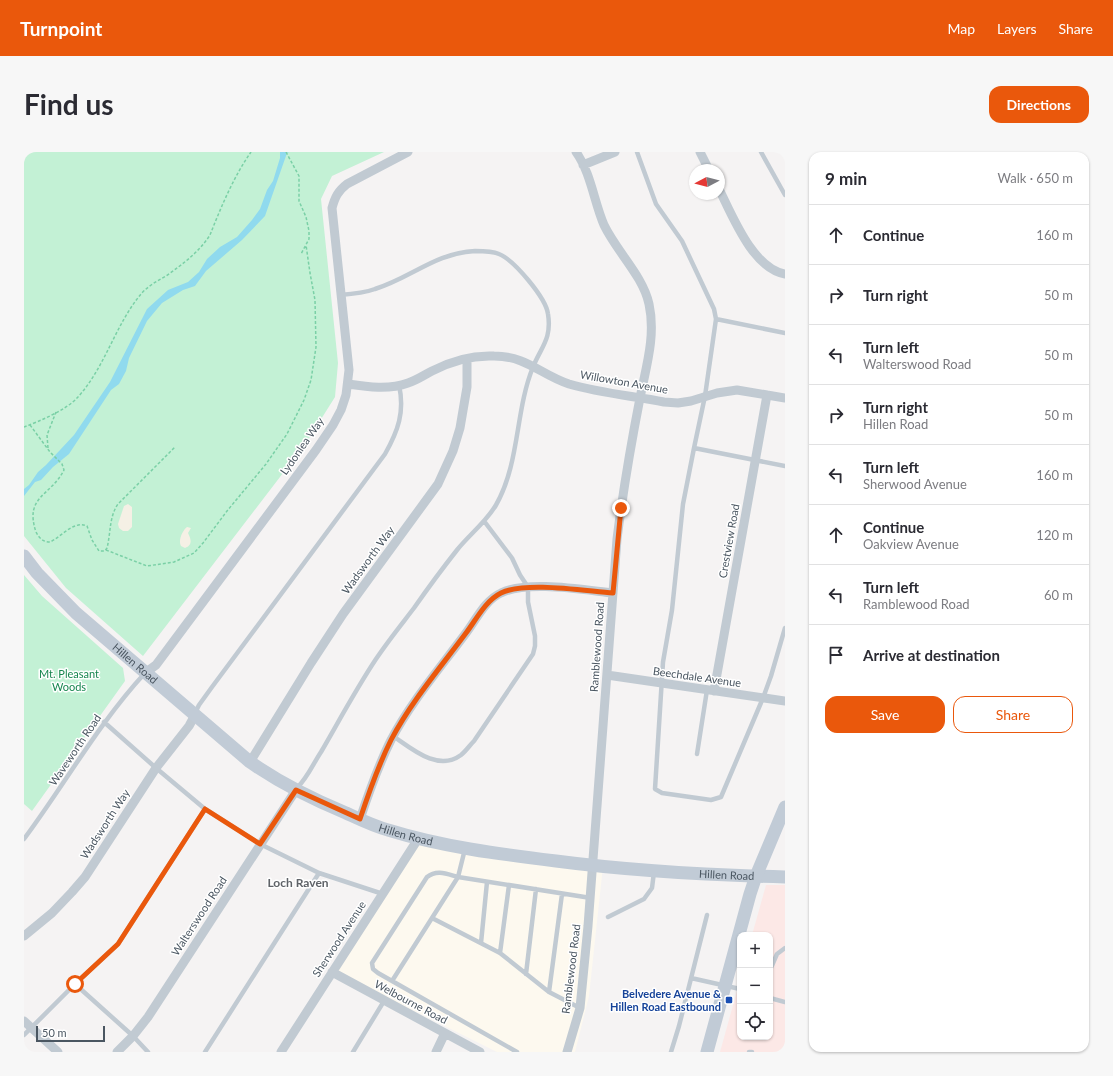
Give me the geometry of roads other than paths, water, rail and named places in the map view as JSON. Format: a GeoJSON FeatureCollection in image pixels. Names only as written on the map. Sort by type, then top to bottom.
{"type":"FeatureCollection","features":[{"type":"Feature","properties":{"kind":"street","name":"Lydonlea Way"},"geometry":{"type":"LineString","coordinates":[[145,673],[156,664],[316,450],[341,410],[348,384],[349,370],[332,208],[334,199],[340,190],[347,184],[408,152]]}},
{"type":"Feature","properties":{"kind":"street","name":"Ramblewood Road"},"geometry":{"type":"LineString","coordinates":[[567,1052],[580,1008],[591,898],[613,593],[621,508],[640,398],[652,340],[650,305],[646,293],[605,226],[583,165],[576,152]]}},
{"type":"Feature","properties":{"kind":"street"},"geometry":{"type":"LineString","coordinates":[[583,165],[615,152]]}},
{"type":"Feature","properties":{"kind":"street"},"geometry":{"type":"LineString","coordinates":[[700,152],[706,164]]}},
{"type":"Feature","properties":{"kind":"street"},"geometry":{"type":"LineString","coordinates":[[725,200],[755,255],[772,269],[785,274]]}},
{"type":"Feature","properties":{"kind":"street","name":"Willowton Avenue"},"geometry":{"type":"LineString","coordinates":[[348,384],[372,387],[399,385],[408,383],[446,364],[482,356],[505,356],[534,366],[567,383],[582,388],[664,402],[678,402],[737,390],[785,398]]}},
{"type":"Feature","properties":{"kind":"street","name":"Wadsworth Way"},"geometry":{"type":"LineString","coordinates":[[250,762],[303,675],[343,614],[438,484],[453,451],[460,428],[467,388],[467,359]]}},
{"type":"Feature","properties":{"kind":"street","name":"Crestview Road"},"geometry":{"type":"LineString","coordinates":[[711,691],[767,395]]}},
{"type":"Feature","properties":{"kind":"street","name":"Hillen Road"},"geometry":{"type":"LineString","coordinates":[[24,556],[42,578],[76,613],[250,762],[296,790],[386,830],[418,839],[465,848],[594,866],[654,871],[785,877]]}},
{"type":"Feature","properties":{"kind":"street"},"geometry":{"type":"LineString","coordinates":[[360,819],[374,777],[394,736],[420,694],[469,630],[476,618],[495,597],[502,592],[528,587],[613,593]]}},
{"type":"Feature","properties":{"kind":"street","name":"Beechdale Avenue"},"geometry":{"type":"LineString","coordinates":[[607,675],[785,701]]}},
{"type":"Feature","properties":{"kind":"street","name":"Wadsworth Way"},"geometry":{"type":"LineString","coordinates":[[24,936],[52,913],[85,877],[156,768],[189,726],[195,715]]}},
{"type":"Feature","properties":{"kind":"street","name":"Walterswood Road"},"geometry":{"type":"LineString","coordinates":[[117,1052],[133,1036],[154,1007],[296,790]]}},
{"type":"Feature","properties":{"kind":"street"},"geometry":{"type":"LineString","coordinates":[[707,1052],[756,876],[780,829],[785,807]]}},
{"type":"Feature","properties":{"kind":"street","name":"Sherwood Avenue"},"geometry":{"type":"LineString","coordinates":[[281,1052],[418,839]]}},
{"type":"Feature","properties":{"kind":"street","name":"Welbourne Road"},"geometry":{"type":"LineString","coordinates":[[332,972],[480,1052]]}},
{"type":"Feature","properties":{"kind":"street"},"geometry":{"type":"LineString","coordinates":[[24,1021],[58,1052]]}},
{"type":"Feature","properties":{"kind":"street"},"geometry":{"type":"LineString","coordinates":[[436,1052],[445,1034]]}},
{"type":"Feature","properties":{"kind":"lane"},"geometry":{"type":"LineString","coordinates":[[637,152],[656,204],[682,241],[714,309],[716,319],[705,396],[683,504],[672,610],[663,662],[655,789],[662,793],[712,800],[721,797],[763,698],[785,628]]}},
{"type":"Feature","properties":{"kind":"lane"},"geometry":{"type":"LineString","coordinates":[[761,152],[784,192]]}},
{"type":"Feature","properties":{"kind":"lane"},"geometry":{"type":"LineString","coordinates":[[296,790],[307,777],[350,702],[391,637],[457,550],[484,522],[496,504],[508,477],[520,425],[525,394],[534,366],[547,340],[548,314],[541,298],[532,285],[498,253],[478,251],[457,253],[433,261],[398,280],[377,289],[360,294],[340,295]]}},
{"type":"Feature","properties":{"kind":"lane"},"geometry":{"type":"LineString","coordinates":[[716,319],[785,333]]}},
{"type":"Feature","properties":{"kind":"lane"},"geometry":{"type":"LineString","coordinates":[[195,715],[199,706],[212,687],[385,454],[394,435],[402,412],[402,399],[399,385]]}},
{"type":"Feature","properties":{"kind":"lane"},"geometry":{"type":"LineString","coordinates":[[694,448],[756,459],[785,466]]}},
{"type":"Feature","properties":{"kind":"lane"},"geometry":{"type":"LineString","coordinates":[[394,736],[428,758],[446,760],[463,754],[474,741],[533,654],[535,636],[528,602],[528,587],[520,575],[512,558],[484,522]]}},
{"type":"Feature","properties":{"kind":"lane","name":"Waveworth Road"},"geometry":{"type":"LineString","coordinates":[[24,839],[104,722],[145,673]]}},
{"type":"Feature","properties":{"kind":"lane"},"geometry":{"type":"LineString","coordinates":[[697,754],[711,691]]}},
{"type":"Feature","properties":{"kind":"lane"},"geometry":{"type":"LineString","coordinates":[[104,722],[205,809],[260,844],[319,873],[383,894]]}},
{"type":"Feature","properties":{"kind":"lane"},"geometry":{"type":"LineString","coordinates":[[24,1036],[75,984],[118,944],[205,809]]}},
{"type":"Feature","properties":{"kind":"lane"},"geometry":{"type":"LineString","coordinates":[[392,981],[458,877],[465,848]]}},
{"type":"Feature","properties":{"kind":"lane"},"geometry":{"type":"LineString","coordinates":[[608,917],[644,900],[652,888],[654,871]]}},
{"type":"Feature","properties":{"kind":"lane"},"geometry":{"type":"LineString","coordinates":[[517,1052],[378,973],[373,969],[372,963],[427,877],[432,873],[441,872],[458,877],[591,898]]}},
{"type":"Feature","properties":{"kind":"lane"},"geometry":{"type":"LineString","coordinates":[[205,1052],[319,873]]}},
{"type":"Feature","properties":{"kind":"lane"},"geometry":{"type":"LineString","coordinates":[[481,943],[487,882]]}},
{"type":"Feature","properties":{"kind":"lane"},"geometry":{"type":"LineString","coordinates":[[500,953],[509,885]]}},
{"type":"Feature","properties":{"kind":"lane"},"geometry":{"type":"LineString","coordinates":[[526,974],[536,889]]}},
{"type":"Feature","properties":{"kind":"lane"},"geometry":{"type":"LineString","coordinates":[[549,992],[562,894]]}},
{"type":"Feature","properties":{"kind":"lane"},"geometry":{"type":"LineString","coordinates":[[670,1052],[680,1026],[707,915]]}},
{"type":"Feature","properties":{"kind":"lane"},"geometry":{"type":"LineString","coordinates":[[432,918],[500,953],[549,992],[580,1008]]}},
{"type":"Feature","properties":{"kind":"lane"},"geometry":{"type":"LineString","coordinates":[[771,968],[777,954],[785,948]]}},
{"type":"Feature","properties":{"kind":"lane"},"geometry":{"type":"LineString","coordinates":[[691,978],[737,988]]}},
{"type":"Feature","properties":{"kind":"lane"},"geometry":{"type":"LineString","coordinates":[[75,984],[133,1036],[148,1052]]}},
{"type":"Feature","properties":{"kind":"lane"},"geometry":{"type":"LineString","coordinates":[[773,999],[785,1002]]}},
{"type":"Feature","properties":{"kind":"lane"},"geometry":{"type":"LineString","coordinates":[[353,1052],[384,1001]]}},
{"type":"Feature","properties":{"kind":"water"},"geometry":{"type":"Polygon","coordinates":[[[280,152],[289,152],[287,153],[265,216],[242,240],[206,271],[195,286],[183,290],[162,303],[147,321],[129,358],[126,371],[119,384],[111,390],[69,454],[53,467],[41,480],[35,482],[24,496],[24,489],[29,485],[38,472],[74,435],[110,382],[147,309],[168,290],[188,282],[199,272],[207,259],[220,247],[237,237],[252,220],[260,209],[267,190],[273,181],[280,158],[280,152]]]}},
{"type":"Feature","properties":{"kind":"place","name":"Belvedere Avenue & Hillen Road Eastbound"},"geometry":{"type":"Point","coordinates":[729,1000]}},
{"type":"Feature","properties":{"kind":"district","name":"Loch Raven"},"geometry":{"type":"Point","coordinates":[298,883]}},
{"type":"Feature","properties":{"kind":"park label","name":"Mt. Pleasant Woods"},"geometry":{"type":"Point","coordinates":[69,680]}}]}
